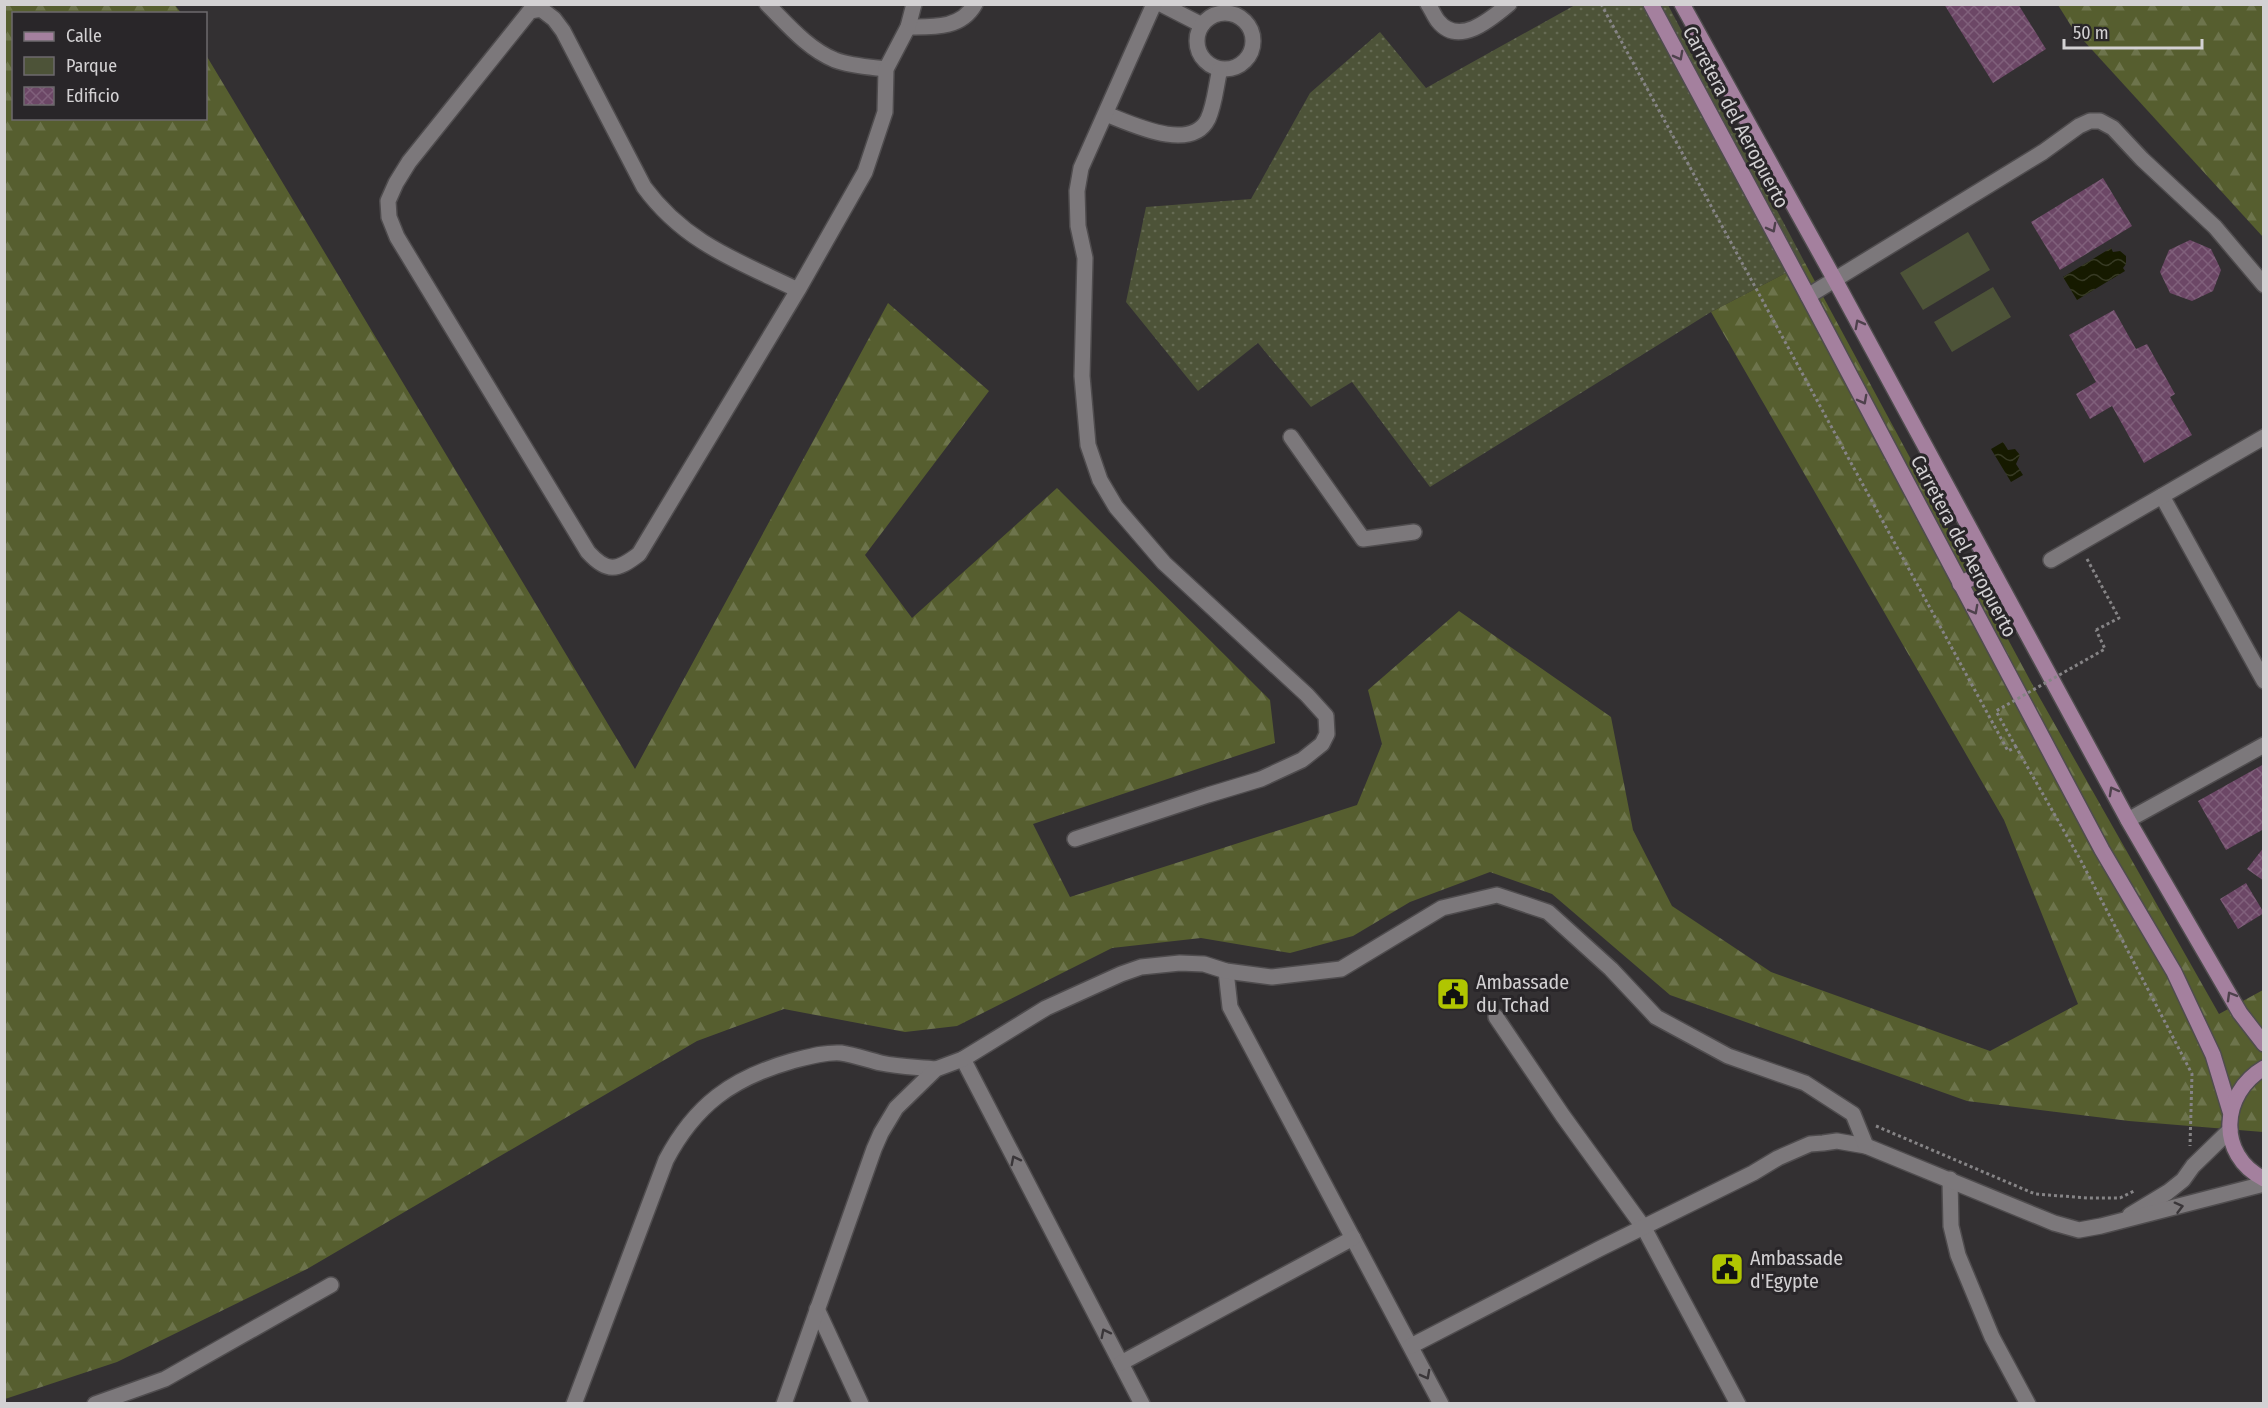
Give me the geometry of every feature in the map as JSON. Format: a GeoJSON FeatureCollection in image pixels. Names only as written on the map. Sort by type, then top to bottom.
{"type":"FeatureCollection","features":[{"type":"Feature","properties":{"kind":"main road","name":"Carretera del Aeropuerto"},"geometry":{"type":"LineString","coordinates":[[1651,4],[2102,850],[2174,972],[2213,1055],[2230,1112]]}},
{"type":"Feature","properties":{"kind":"main road","name":"Carretera del Aeropuerto"},"geometry":{"type":"LineString","coordinates":[[1682,4],[2128,819],[2240,1013],[2264,1044]]}},
{"type":"Feature","properties":{"kind":"main road"},"geometry":{"type":"LineString","coordinates":[[1960,584],[1990,568]]}},
{"type":"Feature","properties":{"kind":"main road"},"geometry":{"type":"LineString","coordinates":[[2264,1068],[2246,1080],[2239,1089],[2230,1112],[2230,1130],[2239,1157],[2247,1167],[2264,1179]]}},
{"type":"Feature","properties":{"kind":"street"},"geometry":{"type":"LineString","coordinates":[[767,4],[801,39],[835,60],[864,67],[886,69]]}},
{"type":"Feature","properties":{"kind":"street"},"geometry":{"type":"LineString","coordinates":[[798,290],[713,250],[680,228],[657,205],[644,187],[563,31],[554,19],[541,9],[530,11],[416,153],[396,183],[388,201],[389,217],[397,237],[588,552],[601,566],[612,567],[626,564],[639,554],[798,290],[865,172],[885,112],[886,69],[908,27],[914,4]]}},
{"type":"Feature","properties":{"kind":"street"},"geometry":{"type":"LineString","coordinates":[[908,27],[934,27],[962,20],[975,4]]}},
{"type":"Feature","properties":{"kind":"street"},"geometry":{"type":"LineString","coordinates":[[1075,839],[1262,779],[1302,760],[1322,744],[1327,734],[1326,716],[1307,695],[1164,563],[1116,507],[1100,480],[1088,445],[1082,376],[1085,258],[1078,226],[1077,191],[1081,168],[1154,4]]}},
{"type":"Feature","properties":{"kind":"street"},"geometry":{"type":"LineString","coordinates":[[1161,4],[1202,25]]}},
{"type":"Feature","properties":{"kind":"street"},"geometry":{"type":"LineString","coordinates":[[1428,4],[1439,23],[1455,32],[1473,30],[1493,18],[1509,4]]}},
{"type":"Feature","properties":{"kind":"street"},"geometry":{"type":"LineString","coordinates":[[1226,13],[1243,20],[1249,27],[1253,45],[1251,53],[1238,66],[1220,69],[1204,60],[1197,43],[1202,25],[1208,18],[1226,13]]}},
{"type":"Feature","properties":{"kind":"street"},"geometry":{"type":"LineString","coordinates":[[1106,114],[1168,135],[1192,135],[1201,129],[1208,118],[1220,69]]}},
{"type":"Feature","properties":{"kind":"street"},"geometry":{"type":"LineString","coordinates":[[1808,296],[2090,121],[2100,121],[2113,128],[2142,159],[2215,227],[2264,285]]}},
{"type":"Feature","properties":{"kind":"street"},"geometry":{"type":"LineString","coordinates":[[1291,437],[1363,539],[1414,532]]}},
{"type":"Feature","properties":{"kind":"street"},"geometry":{"type":"LineString","coordinates":[[2051,560],[2264,437]]}},
{"type":"Feature","properties":{"kind":"street"},"geometry":{"type":"LineString","coordinates":[[2162,496],[2264,681]]}},
{"type":"Feature","properties":{"kind":"street"},"geometry":{"type":"LineString","coordinates":[[2128,819],[2264,745]]}},
{"type":"Feature","properties":{"kind":"street"},"geometry":{"type":"LineString","coordinates":[[784,1404],[881,1133],[896,1108],[936,1069],[963,1059],[1046,1008],[1090,987],[1141,967],[1180,963],[1204,964],[1226,971],[1272,977],[1341,969],[1442,908],[1497,895],[1548,912],[1611,969],[1656,1017],[1728,1056],[1804,1083],[1853,1114],[1866,1146]]}},
{"type":"Feature","properties":{"kind":"street"},"geometry":{"type":"LineString","coordinates":[[1226,971],[1230,1007],[1441,1404]]}},
{"type":"Feature","properties":{"kind":"street"},"geometry":{"type":"LineString","coordinates":[[1496,1017],[1563,1116],[1644,1228],[1738,1404]]}},
{"type":"Feature","properties":{"kind":"street"},"geometry":{"type":"LineString","coordinates":[[574,1404],[666,1160],[679,1136],[718,1095],[734,1083],[817,1054],[840,1053],[882,1064],[936,1069]]}},
{"type":"Feature","properties":{"kind":"street"},"geometry":{"type":"LineString","coordinates":[[963,1059],[1142,1404]]}},
{"type":"Feature","properties":{"kind":"street"},"geometry":{"type":"LineString","coordinates":[[2122,1220],[2168,1192],[2230,1130]]}},
{"type":"Feature","properties":{"kind":"street"},"geometry":{"type":"LineString","coordinates":[[1411,1346],[1809,1144],[1837,1141],[1866,1146],[2043,1219],[2079,1230],[2145,1216],[2264,1184]]}},
{"type":"Feature","properties":{"kind":"street"},"geometry":{"type":"LineString","coordinates":[[1950,1179],[1951,1226],[1958,1256],[1992,1337],[2028,1404]]}},
{"type":"Feature","properties":{"kind":"street"},"geometry":{"type":"LineString","coordinates":[[1121,1363],[1353,1238]]}},
{"type":"Feature","properties":{"kind":"street"},"geometry":{"type":"LineString","coordinates":[[95,1404],[165,1379],[331,1285]]}},
{"type":"Feature","properties":{"kind":"street"},"geometry":{"type":"LineString","coordinates":[[817,1309],[861,1404]]}},
{"type":"Feature","properties":{"kind":"path"},"geometry":{"type":"LineString","coordinates":[[1601,4],[2008,752],[2016,747]]}},
{"type":"Feature","properties":{"kind":"path"},"geometry":{"type":"LineString","coordinates":[[2079,544],[2120,618],[2096,630],[2105,649],[1996,711],[2080,860],[2192,1074],[2190,1148],[2186,1155]]}},
{"type":"Feature","properties":{"kind":"path"},"geometry":{"type":"LineString","coordinates":[[1853,1114],[1885,1131],[2035,1194],[2120,1198],[2138,1189]]}},
{"type":"Feature","properties":{"kind":"green space"},"geometry":{"type":"Polygon","coordinates":[[[4,5],[175,5],[180,12],[12,12],[12,120],[207,120],[207,57],[635,769],[888,303],[989,391],[865,555],[912,618],[1057,488],[1270,700],[1275,743],[1033,824],[1070,897],[1357,805],[1382,744],[1368,690],[1459,611],[1611,717],[1633,830],[1672,906],[1771,972],[1990,1051],[2078,1004],[2004,820],[1711,312],[1805,263],[2037,693],[2219,1014],[2263,990],[2263,1132],[2129,1121],[1967,1101],[1670,995],[1552,894],[1490,872],[1410,902],[1353,936],[1290,953],[1201,938],[1112,948],[957,1026],[905,1032],[784,1009],[697,1041],[307,1269],[117,1362],[5,1399],[4,5]]]}},
{"type":"Feature","properties":{"kind":"green space"},"geometry":{"type":"Polygon","coordinates":[[[1575,5],[1668,5],[1805,263],[1711,312],[1430,487],[1352,382],[1311,407],[1258,343],[1198,391],[1126,302],[1146,207],[1251,199],[1310,93],[1380,32],[1426,88],[1575,5]]]}},
{"type":"Feature","properties":{"kind":"green space"},"geometry":{"type":"Polygon","coordinates":[[[2058,5],[2263,5],[2263,237],[2073,29],[2058,5]]]}},
{"type":"Feature","properties":{"kind":"green space"},"geometry":{"type":"Polygon","coordinates":[[[1968,232],[1990,270],[1923,310],[1900,273],[1968,232]]]}},
{"type":"Feature","properties":{"kind":"green space"},"geometry":{"type":"Polygon","coordinates":[[[1993,287],[2011,317],[1952,352],[1934,322],[1993,287]]]}},
{"type":"Feature","properties":{"kind":"water"},"geometry":{"type":"Polygon","coordinates":[[[2111,248],[2113,252],[2120,251],[2126,256],[2126,264],[2123,268],[2125,271],[2077,300],[2063,277],[2111,248]]]}},
{"type":"Feature","properties":{"kind":"water"},"geometry":{"type":"Polygon","coordinates":[[[2003,442],[2008,450],[2015,449],[2020,455],[2016,464],[2023,475],[2011,482],[1991,449],[2003,442]]]}},
{"type":"Feature","properties":{"kind":"building"},"geometry":{"type":"Polygon","coordinates":[[[1944,4],[2018,4],[2046,49],[1993,83],[1944,4]]]}},
{"type":"Feature","properties":{"kind":"building"},"geometry":{"type":"Polygon","coordinates":[[[2103,178],[2132,226],[2060,270],[2031,222],[2103,178]]]}},
{"type":"Feature","properties":{"kind":"building"},"geometry":{"type":"Polygon","coordinates":[[[2190,240],[2211,249],[2221,270],[2213,291],[2192,301],[2170,293],[2160,272],[2169,250],[2190,240]]]}},
{"type":"Feature","properties":{"kind":"building"},"geometry":{"type":"Polygon","coordinates":[[[2114,310],[2136,349],[2147,344],[2175,394],[2170,397],[2192,435],[2144,463],[2112,406],[2090,419],[2076,394],[2096,382],[2069,335],[2114,310]]]}},
{"type":"Feature","properties":{"kind":"building"},"geometry":{"type":"Polygon","coordinates":[[[2264,764],[2264,829],[2226,850],[2198,801],[2264,764]]]}},
{"type":"Feature","properties":{"kind":"building"},"geometry":{"type":"Polygon","coordinates":[[[2264,847],[2264,881],[2247,869],[2264,847]]]}},
{"type":"Feature","properties":{"kind":"building"},"geometry":{"type":"Polygon","coordinates":[[[2246,883],[2264,913],[2238,929],[2220,899],[2246,883]]]}},
{"type":"Feature","properties":{"kind":"place","name":"Ambassade du Tchad"},"geometry":{"type":"Point","coordinates":[1453,994]}},
{"type":"Feature","properties":{"kind":"place","name":"Ambassade d'Egypte"},"geometry":{"type":"Point","coordinates":[1727,1269]}}]}
